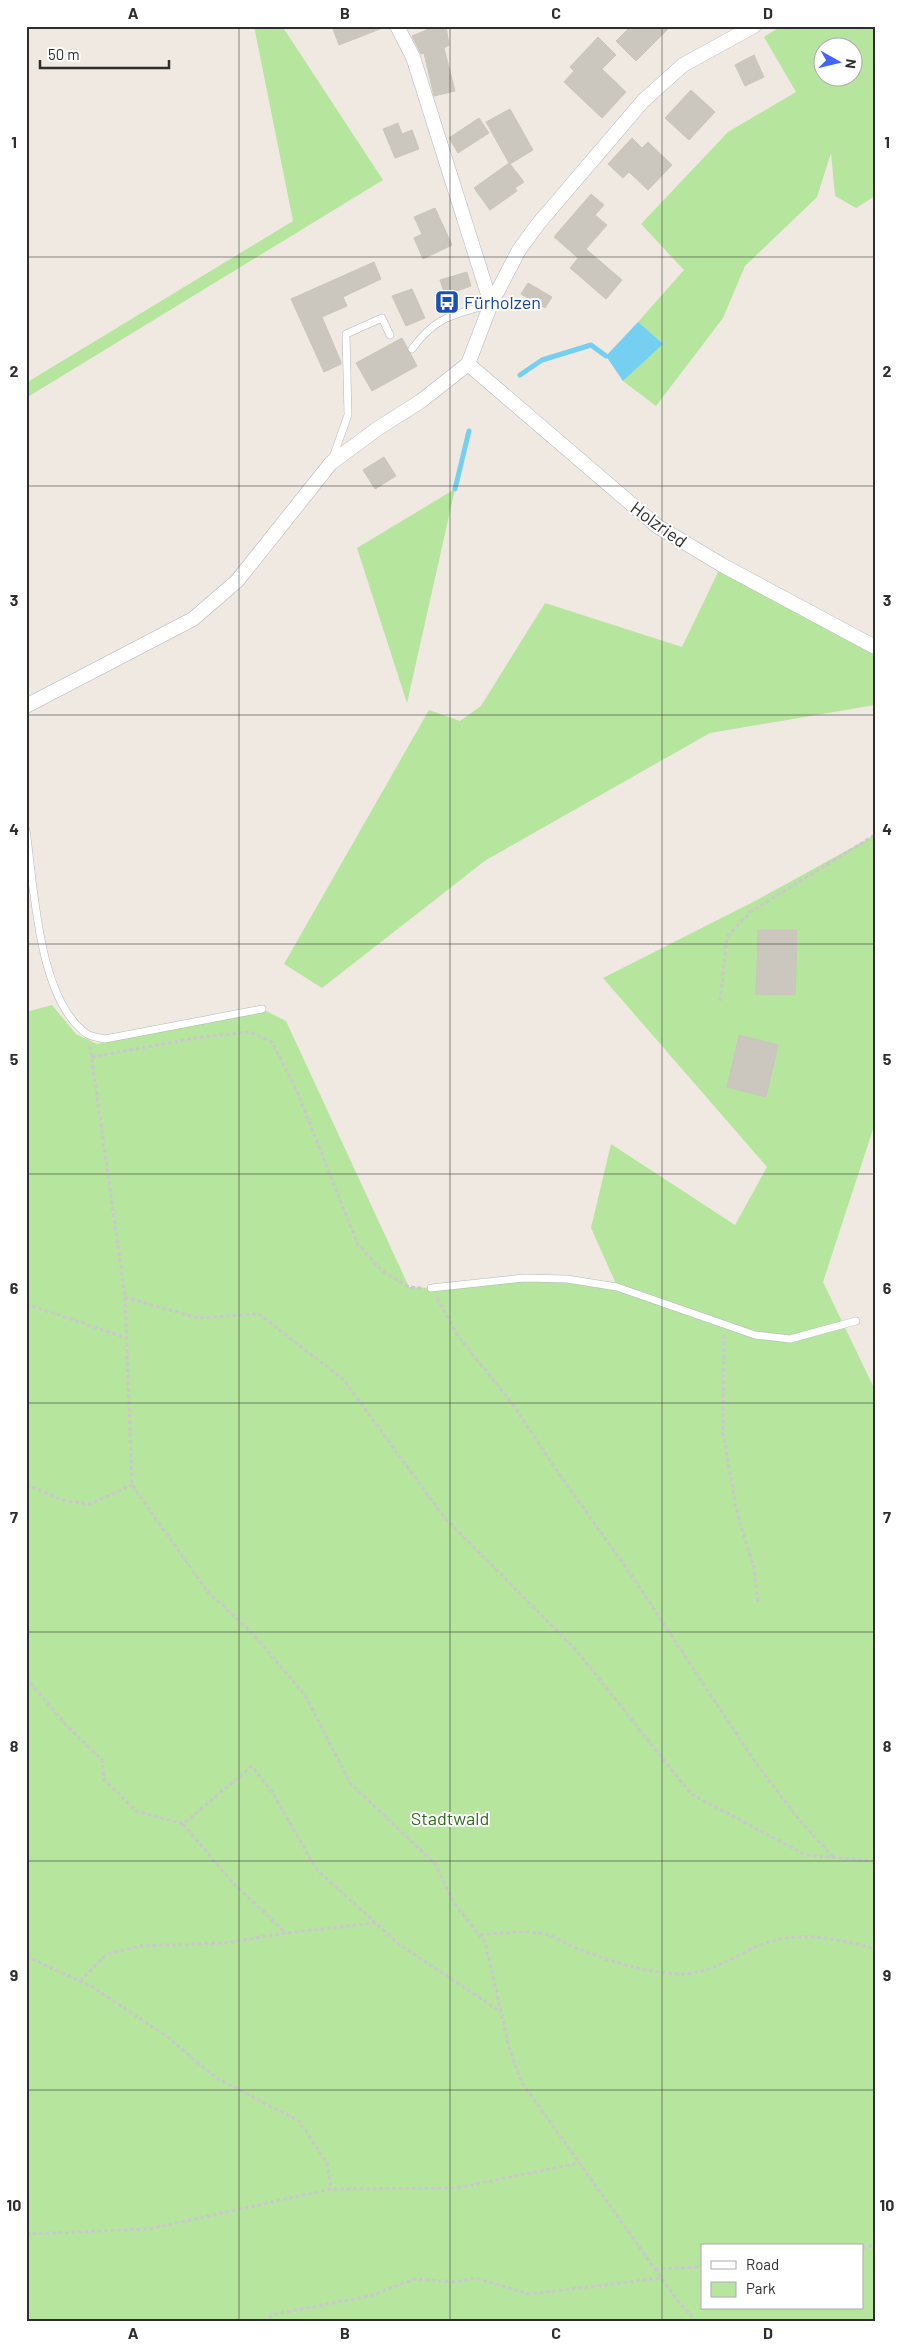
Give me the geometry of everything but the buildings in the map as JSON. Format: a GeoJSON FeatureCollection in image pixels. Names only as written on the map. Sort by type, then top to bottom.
{"type":"FeatureCollection","features":[{"type":"Feature","properties":{"kind":"street"},"geometry":{"type":"LineString","coordinates":[[397,26],[413,56],[491,304]]}},
{"type":"Feature","properties":{"kind":"street"},"geometry":{"type":"LineString","coordinates":[[26,706],[193,619],[237,581],[331,463],[376,429],[421,400],[468,364],[491,304],[504,277],[534,231],[643,101],[683,65],[754,26]]}},
{"type":"Feature","properties":{"kind":"street","name":"Holzried"},"geometry":{"type":"LineString","coordinates":[[468,364],[658,526],[722,565],[875,647]]}},
{"type":"Feature","properties":{"kind":"lane"},"geometry":{"type":"LineString","coordinates":[[412,349],[425,332],[444,318],[491,304]]}},
{"type":"Feature","properties":{"kind":"lane"},"geometry":{"type":"LineString","coordinates":[[331,463],[348,415],[346,334],[382,318],[390,335]]}},
{"type":"Feature","properties":{"kind":"lane"},"geometry":{"type":"LineString","coordinates":[[26,830],[45,964],[68,1016],[88,1035],[105,1039],[262,1009]]}},
{"type":"Feature","properties":{"kind":"lane"},"geometry":{"type":"LineString","coordinates":[[431,1288],[524,1278],[568,1279],[618,1286],[755,1335],[790,1339],[856,1321]]}},
{"type":"Feature","properties":{"kind":"path"},"geometry":{"type":"LineString","coordinates":[[720,1000],[727,937],[750,912],[875,835]]}},
{"type":"Feature","properties":{"kind":"path"},"geometry":{"type":"LineString","coordinates":[[92,1057],[202,1037],[250,1032],[272,1042],[297,1091],[357,1243],[382,1271],[409,1288],[431,1288],[458,1336],[511,1402],[634,1580],[685,1660],[755,1762],[802,1822],[833,1857]]}},
{"type":"Feature","properties":{"kind":"path"},"geometry":{"type":"LineString","coordinates":[[88,1035],[125,1297],[132,1484],[207,1591],[252,1633],[306,1695],[350,1783],[435,1864],[454,1903],[485,1942],[509,2046],[521,2081],[655,2270],[677,2300],[696,2321]]}},
{"type":"Feature","properties":{"kind":"path"},"geometry":{"type":"LineString","coordinates":[[125,1297],[197,1318],[259,1314],[344,1380],[444,1517],[576,1650],[691,1794],[806,1855],[875,1861]]}},
{"type":"Feature","properties":{"kind":"path"},"geometry":{"type":"LineString","coordinates":[[26,1304],[126,1338]]}},
{"type":"Feature","properties":{"kind":"path"},"geometry":{"type":"LineString","coordinates":[[724,1324],[723,1433],[736,1513],[754,1568],[758,1602]]}},
{"type":"Feature","properties":{"kind":"path"},"geometry":{"type":"LineString","coordinates":[[26,1485],[66,1501],[90,1504],[132,1484]]}},
{"type":"Feature","properties":{"kind":"path"},"geometry":{"type":"LineString","coordinates":[[26,1678],[68,1727],[102,1760],[104,1779],[136,1811],[183,1824],[232,1882],[286,1932]]}},
{"type":"Feature","properties":{"kind":"path"},"geometry":{"type":"LineString","coordinates":[[183,1824],[252,1766],[272,1792],[317,1870],[400,1945],[501,2012]]}},
{"type":"Feature","properties":{"kind":"path"},"geometry":{"type":"LineString","coordinates":[[80,1981],[106,1954],[132,1948],[224,1943],[286,1932],[375,1923]]}},
{"type":"Feature","properties":{"kind":"path"},"geometry":{"type":"LineString","coordinates":[[480,1936],[514,1931],[546,1934],[576,1948],[620,1964],[679,1974],[718,1967],[757,1946],[800,1935],[839,1939],[875,1949]]}},
{"type":"Feature","properties":{"kind":"path"},"geometry":{"type":"LineString","coordinates":[[26,1956],[94,1988],[165,2035],[216,2077],[300,2121],[327,2163],[331,2188]]}},
{"type":"Feature","properties":{"kind":"path"},"geometry":{"type":"LineString","coordinates":[[26,2234],[149,2229],[331,2188],[456,2188],[579,2163]]}},
{"type":"Feature","properties":{"kind":"path"},"geometry":{"type":"LineString","coordinates":[[655,2270],[701,2268]]}},
{"type":"Feature","properties":{"kind":"path"},"geometry":{"type":"LineString","coordinates":[[263,2321],[275,2314],[370,2296],[415,2279],[455,2282],[476,2278],[529,2294],[662,2278]]}},
{"type":"Feature","properties":{"kind":"green space"},"geometry":{"type":"Polygon","coordinates":[[[254,26],[282,26],[383,180],[26,398],[26,383],[293,221],[254,26]]]}},
{"type":"Feature","properties":{"kind":"green space"},"geometry":{"type":"Polygon","coordinates":[[[781,26],[875,26],[875,196],[856,208],[835,196],[831,153],[817,197],[745,266],[723,318],[656,406],[623,381],[662,344],[638,322],[684,270],[641,224],[728,132],[796,92],[764,37],[781,26]]]}},
{"type":"Feature","properties":{"kind":"green space"},"geometry":{"type":"Polygon","coordinates":[[[455,489],[407,703],[357,548],[455,489]]]}},
{"type":"Feature","properties":{"kind":"green space"},"geometry":{"type":"Polygon","coordinates":[[[719,570],[875,654],[875,705],[710,733],[486,860],[322,988],[284,964],[429,710],[460,721],[481,706],[545,603],[682,647],[719,570]]]}},
{"type":"Feature","properties":{"kind":"green space","name":"Stadtwald"},"geometry":{"type":"Polygon","coordinates":[[[875,835],[875,1123],[823,1282],[875,1390],[875,2321],[26,2321],[26,1012],[52,1005],[76,1034],[97,1044],[262,1009],[286,1021],[409,1287],[431,1288],[524,1278],[617,1286],[591,1228],[611,1144],[735,1225],[767,1167],[603,978],[755,901],[875,835]]]}},
{"type":"Feature","properties":{"kind":"water"},"geometry":{"type":"Polygon","coordinates":[[[638,322],[663,344],[623,381],[606,356],[638,322]]]}},
{"type":"Feature","properties":{"kind":"waterway"},"geometry":{"type":"LineString","coordinates":[[520,375],[542,360],[591,345],[606,356]]}},
{"type":"Feature","properties":{"kind":"waterway"},"geometry":{"type":"LineString","coordinates":[[455,489],[469,431]]}},
{"type":"Feature","properties":{"kind":"place","name":"Fürholzen"},"geometry":{"type":"Point","coordinates":[447,302]}}]}
